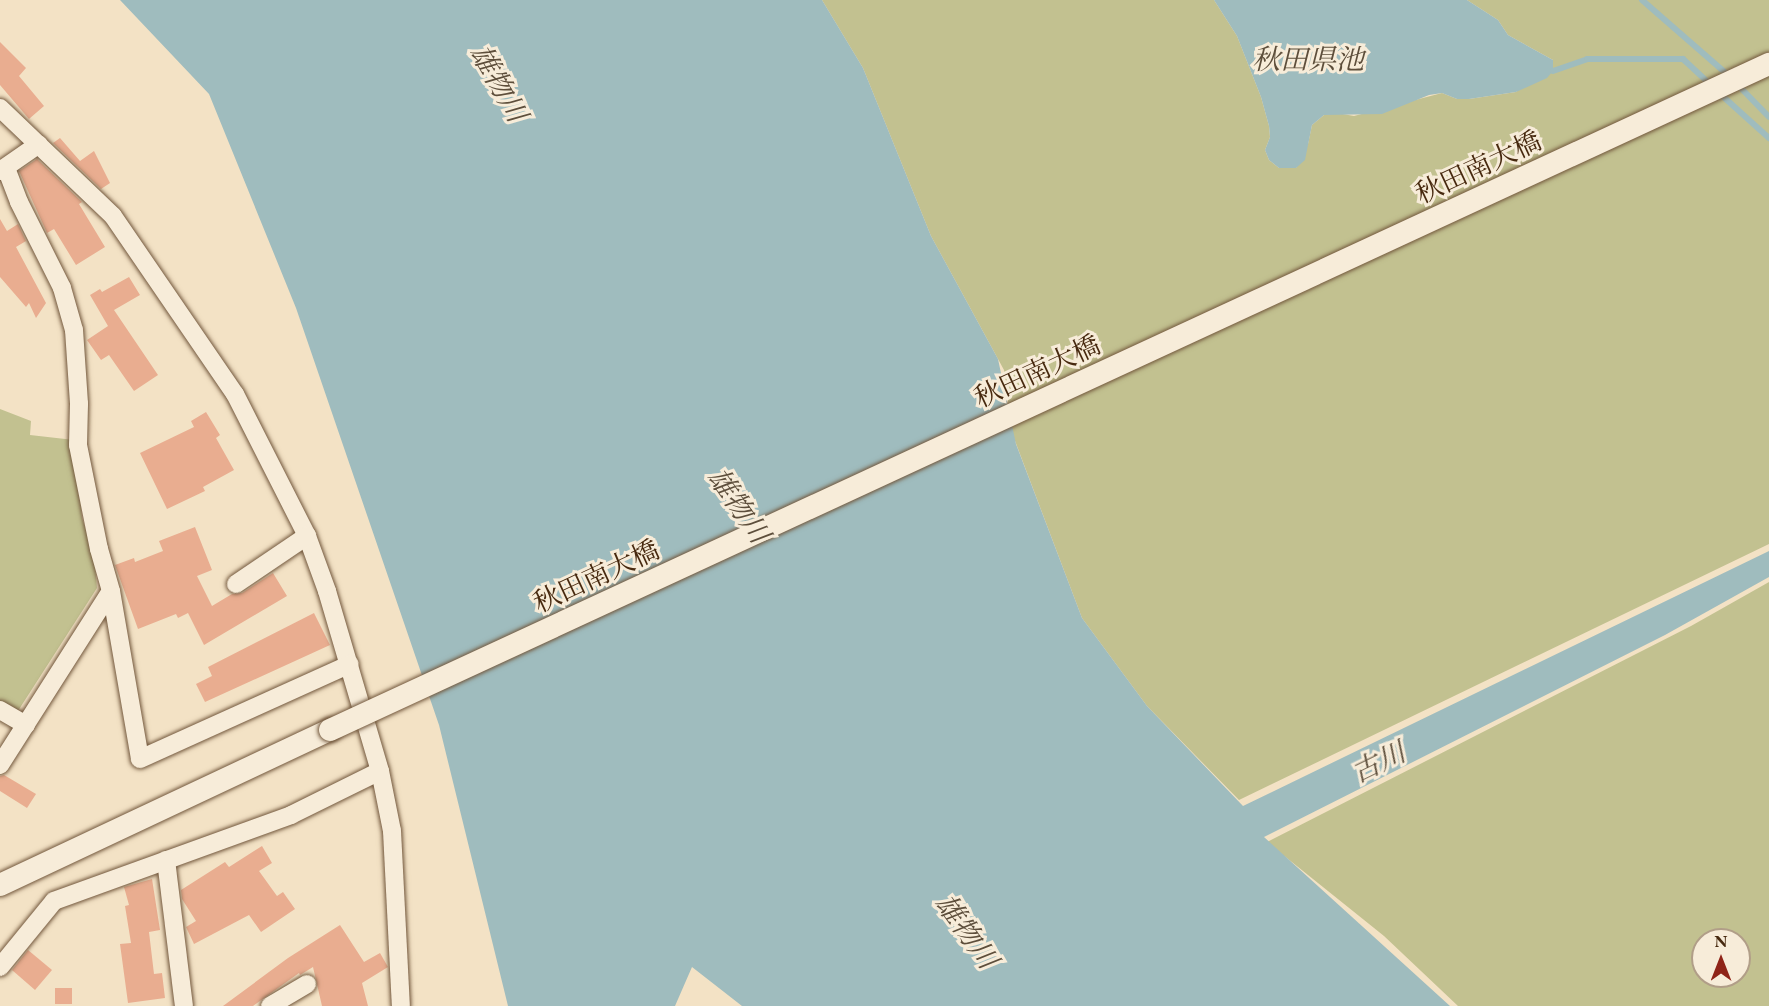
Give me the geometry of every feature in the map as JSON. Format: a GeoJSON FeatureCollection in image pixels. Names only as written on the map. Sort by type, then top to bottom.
{"type":"FeatureCollection","features":[{"type":"Feature","properties":{"kind":"street","name":"秋田南大橋"},"geometry":{"type":"LineString","coordinates":[[0,885],[1769,64]]}},
{"type":"Feature","properties":{"kind":"street"},"geometry":{"type":"LineString","coordinates":[[0,108],[113,216],[235,394],[307,537],[350,664],[380,771],[392,831],[401,1006]]}},
{"type":"Feature","properties":{"kind":"street"},"geometry":{"type":"LineString","coordinates":[[39,144],[3,169],[62,288],[74,330],[80,404],[78,445],[99,549],[111,591],[140,759],[350,664]]}},
{"type":"Feature","properties":{"kind":"street"},"geometry":{"type":"LineString","coordinates":[[236,584],[307,537]]}},
{"type":"Feature","properties":{"kind":"street"},"geometry":{"type":"LineString","coordinates":[[0,765],[111,591]]}},
{"type":"Feature","properties":{"kind":"street"},"geometry":{"type":"LineString","coordinates":[[0,710],[26,725]]}},
{"type":"Feature","properties":{"kind":"street"},"geometry":{"type":"LineString","coordinates":[[0,967],[54,901],[291,815],[380,771]]}},
{"type":"Feature","properties":{"kind":"street"},"geometry":{"type":"LineString","coordinates":[[166,860],[184,1006]]}},
{"type":"Feature","properties":{"kind":"street"},"geometry":{"type":"LineString","coordinates":[[270,1006],[307,984]]}},
{"type":"Feature","properties":{"kind":"shaded area"},"geometry":{"type":"Polygon","coordinates":[[[822,0],[1214,0],[1237,36],[1261,97],[1269,126],[1270,137],[1265,150],[1269,160],[1279,168],[1296,168],[1308,144],[1312,125],[1324,115],[1337,113],[1354,116],[1442,93],[1457,99],[1469,99],[1516,92],[1553,60],[1508,35],[1498,20],[1467,0],[1769,0],[1769,544],[1239,800],[1147,706],[1082,618],[1012,433],[1004,370],[931,236],[863,68],[822,0]]]}},
{"type":"Feature","properties":{"kind":"shaded area"},"geometry":{"type":"Polygon","coordinates":[[[0,409],[31,421],[30,435],[74,440],[82,518],[94,555],[97,588],[16,714],[0,705],[0,409]]]}},
{"type":"Feature","properties":{"kind":"shaded area"},"geometry":{"type":"Polygon","coordinates":[[[1769,582],[1769,1006],[1458,1006],[1384,936],[1267,842],[1691,626],[1769,582]]]}},
{"type":"Feature","properties":{"kind":"water"},"geometry":{"type":"Polygon","coordinates":[[[120,0],[822,0],[863,68],[931,236],[998,359],[1016,444],[1082,618],[1147,706],[1243,806],[1769,551],[1769,577],[1665,635],[1264,837],[1450,1006],[742,1006],[692,967],[675,1006],[508,1006],[439,725],[296,308],[209,94],[120,0]]]}},
{"type":"Feature","properties":{"kind":"water","name":"秋田県池"},"geometry":{"type":"Polygon","coordinates":[[[1214,0],[1467,0],[1498,20],[1508,35],[1553,60],[1553,71],[1547,78],[1516,92],[1469,99],[1457,99],[1442,93],[1429,95],[1382,114],[1324,115],[1312,125],[1305,160],[1296,168],[1279,168],[1269,160],[1265,150],[1270,137],[1261,97],[1237,36],[1214,0]]]}},
{"type":"Feature","properties":{"kind":"building"},"geometry":{"type":"Polygon","coordinates":[[[0,42],[26,68],[19,76],[44,106],[29,119],[0,85],[0,42]]]}},
{"type":"Feature","properties":{"kind":"building"},"geometry":{"type":"Polygon","coordinates":[[[60,138],[80,161],[94,151],[110,183],[101,189],[53,143],[60,138]]]}},
{"type":"Feature","properties":{"kind":"building"},"geometry":{"type":"Polygon","coordinates":[[[37,159],[82,202],[79,204],[105,247],[76,265],[54,229],[47,233],[19,171],[37,159]]]}},
{"type":"Feature","properties":{"kind":"building"},"geometry":{"type":"Polygon","coordinates":[[[0,219],[7,231],[18,224],[26,241],[16,247],[46,303],[36,318],[29,303],[26,307],[0,277],[0,219]]]}},
{"type":"Feature","properties":{"kind":"building"},"geometry":{"type":"Polygon","coordinates":[[[129,277],[140,295],[114,310],[158,375],[134,391],[109,355],[101,360],[87,340],[108,326],[90,295],[100,289],[102,292],[129,277]]]}},
{"type":"Feature","properties":{"kind":"building"},"geometry":{"type":"Polygon","coordinates":[[[206,412],[220,435],[216,438],[234,470],[203,487],[205,491],[167,509],[140,453],[194,427],[191,421],[206,412]]]}},
{"type":"Feature","properties":{"kind":"building"},"geometry":{"type":"Polygon","coordinates":[[[195,527],[212,570],[197,576],[212,606],[232,594],[242,593],[273,573],[287,596],[204,645],[188,613],[178,618],[176,614],[138,629],[115,565],[134,558],[135,562],[163,551],[159,541],[195,527]]]}},
{"type":"Feature","properties":{"kind":"building"},"geometry":{"type":"Polygon","coordinates":[[[314,613],[330,645],[205,702],[196,684],[212,676],[208,667],[314,613]]]}},
{"type":"Feature","properties":{"kind":"building"},"geometry":{"type":"Polygon","coordinates":[[[4,775],[36,794],[27,808],[0,791],[0,776],[4,775]]]}},
{"type":"Feature","properties":{"kind":"building"},"geometry":{"type":"Polygon","coordinates":[[[262,846],[272,863],[259,871],[277,896],[283,892],[295,909],[261,932],[249,915],[194,944],[186,927],[196,921],[182,899],[181,890],[225,862],[229,867],[262,846]]]}},
{"type":"Feature","properties":{"kind":"building"},"geometry":{"type":"Polygon","coordinates":[[[152,879],[160,930],[149,932],[154,974],[162,973],[165,998],[128,1003],[120,944],[131,943],[125,906],[129,905],[124,887],[152,879]]]}},
{"type":"Feature","properties":{"kind":"building"},"geometry":{"type":"Polygon","coordinates":[[[340,925],[364,962],[380,953],[388,967],[362,983],[368,1006],[322,1006],[313,967],[300,975],[299,973],[253,1006],[223,1006],[288,958],[340,925]]]}},
{"type":"Feature","properties":{"kind":"building"},"geometry":{"type":"Polygon","coordinates":[[[28,950],[52,970],[35,990],[12,970],[28,950]]]}},
{"type":"Feature","properties":{"kind":"building"},"geometry":{"type":"Polygon","coordinates":[[[55,988],[72,988],[72,1004],[55,1004],[55,988]]]}},
{"type":"Feature","properties":{"kind":"waterway"},"geometry":{"type":"LineString","coordinates":[[1642,0],[1729,76]]}},
{"type":"Feature","properties":{"kind":"waterway"},"geometry":{"type":"LineString","coordinates":[[1553,71],[1587,59],[1683,59],[1711,85]]}},
{"type":"Feature","properties":{"kind":"waterway"},"geometry":{"type":"LineString","coordinates":[[1736,83],[1769,117]]}},
{"type":"Feature","properties":{"kind":"waterway"},"geometry":{"type":"LineString","coordinates":[[1718,92],[1769,138]]}},
{"type":"Feature","properties":{"kind":"water label","name":"雄物川"},"geometry":{"type":"Point","coordinates":[499,83]}},
{"type":"Feature","properties":{"kind":"water label","name":"雄物川"},"geometry":{"type":"Point","coordinates":[739,505]}},
{"type":"Feature","properties":{"kind":"water label","name":"古川"},"geometry":{"type":"Point","coordinates":[1378,762]}},
{"type":"Feature","properties":{"kind":"water label","name":"雄物川"},"geometry":{"type":"Point","coordinates":[967,931]}}]}
